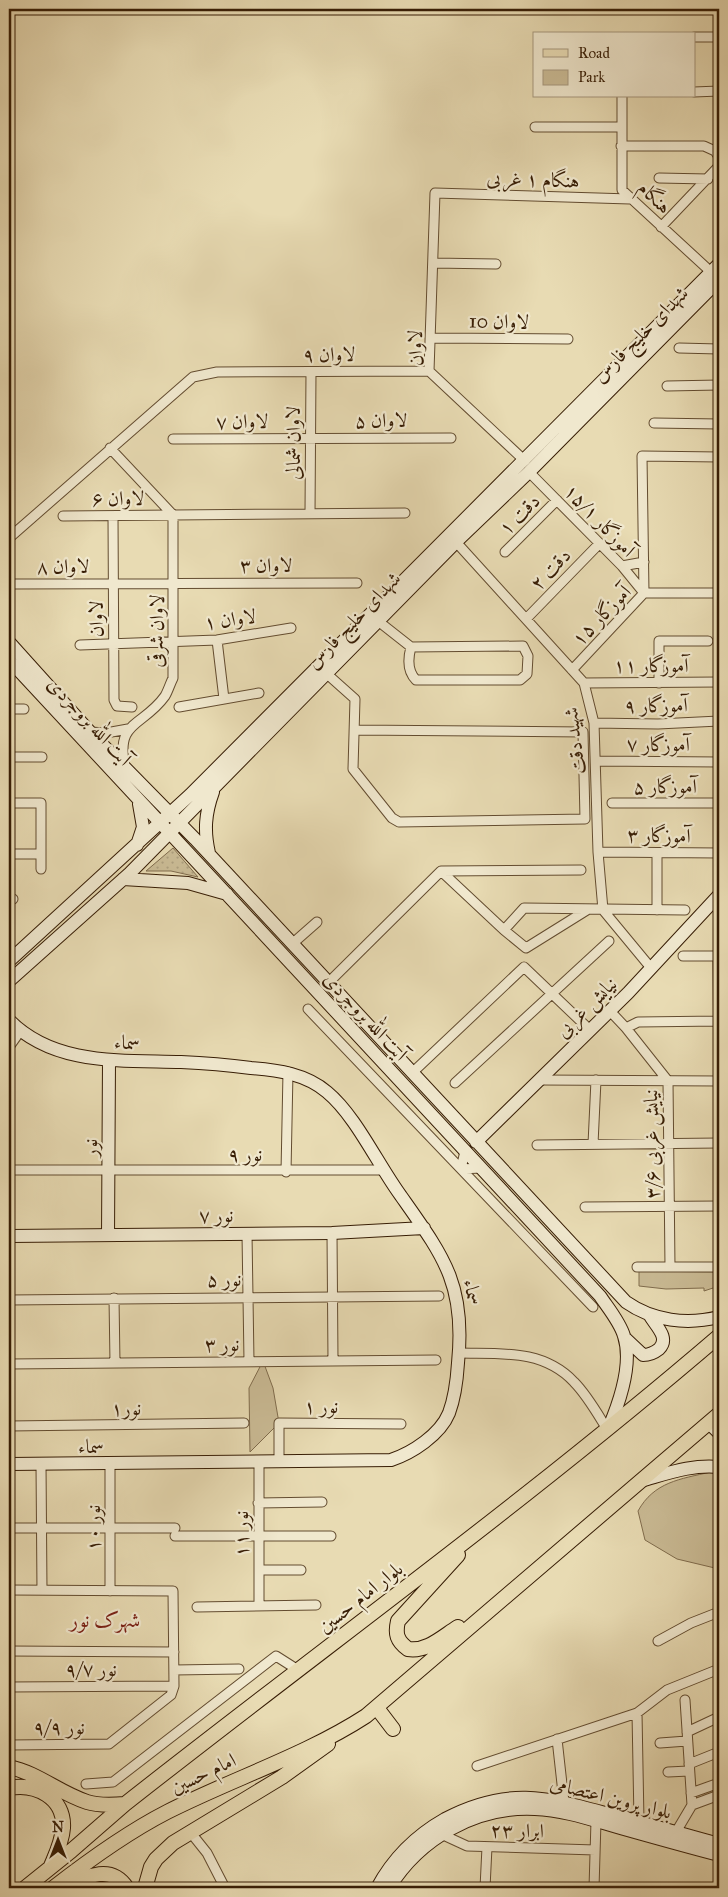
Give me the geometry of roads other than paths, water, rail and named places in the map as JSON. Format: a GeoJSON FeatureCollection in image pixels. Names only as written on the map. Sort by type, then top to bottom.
{"type":"FeatureCollection","features":[{"type":"Feature","properties":{"kind":"main road","name":"شهدای خلیج فارس"},"geometry":{"type":"LineString","coordinates":[[9,961],[160,824],[394,599],[631,362],[717,272]]}},
{"type":"Feature","properties":{"kind":"main road","name":"شهدای خلیج فارس"},"geometry":{"type":"LineString","coordinates":[[9,981],[124,879],[170,834],[378,621],[394,599],[456,542],[527,467]]}},
{"type":"Feature","properties":{"kind":"main road","name":"آیت الله بروجردی"},"geometry":{"type":"LineString","coordinates":[[9,642],[90,732],[198,842],[626,1302],[650,1316],[693,1321],[719,1317]]}},
{"type":"Feature","properties":{"kind":"main road","name":"آیت الله بروجردی"},"geometry":{"type":"LineString","coordinates":[[9,660],[600,1296],[625,1338],[626,1369],[623,1388],[608,1428]]}},
{"type":"Feature","properties":{"kind":"main road"},"geometry":{"type":"LineString","coordinates":[[210,856],[205,836],[205,817],[214,788]]}},
{"type":"Feature","properties":{"kind":"main road"},"geometry":{"type":"LineString","coordinates":[[147,790],[165,799],[190,795]]}},
{"type":"Feature","properties":{"kind":"main road"},"geometry":{"type":"LineString","coordinates":[[137,845],[143,827],[138,801]]}},
{"type":"Feature","properties":{"kind":"main road"},"geometry":{"type":"LineString","coordinates":[[187,852],[190,846],[198,842]]}},
{"type":"Feature","properties":{"kind":"main road"},"geometry":{"type":"LineString","coordinates":[[124,879],[188,883],[227,894]]}},
{"type":"Feature","properties":{"kind":"main road","name":"نیایش غربی"},"geometry":{"type":"LineString","coordinates":[[476,1142],[610,1011],[719,895]]}},
{"type":"Feature","properties":{"kind":"main road","name":"سماء"},"geometry":{"type":"LineString","coordinates":[[9,1464],[391,1460],[406,1455],[444,1422],[452,1402],[459,1353],[460,1324],[457,1295],[445,1262],[424,1228],[382,1170],[337,1101],[315,1083],[288,1072],[211,1064],[109,1061],[62,1052],[13,1025]]}},
{"type":"Feature","properties":{"kind":"main road","name":"نور"},"geometry":{"type":"LineString","coordinates":[[108,1235],[109,1061]]}},
{"type":"Feature","properties":{"kind":"main road","name":"نور ۷"},"geometry":{"type":"LineString","coordinates":[[9,1236],[332,1233],[424,1228]]}},
{"type":"Feature","properties":{"kind":"main road"},"geometry":{"type":"LineString","coordinates":[[625,1338],[643,1355],[650,1355],[657,1351],[663,1344],[663,1335],[650,1316]]}},
{"type":"Feature","properties":{"kind":"main road","name":"بلوار امام حسین"},"geometry":{"type":"LineString","coordinates":[[25,1888],[125,1804],[483,1527],[608,1428],[719,1336]]}},
{"type":"Feature","properties":{"kind":"main road"},"geometry":{"type":"LineString","coordinates":[[393,1729],[377,1708],[484,1614],[714,1419],[719,1433]]}},
{"type":"Feature","properties":{"kind":"main road"},"geometry":{"type":"LineString","coordinates":[[640,1481],[686,1468],[719,1466]]}},
{"type":"Feature","properties":{"kind":"main road"},"geometry":{"type":"LineString","coordinates":[[483,1527],[398,1620],[396,1634],[398,1640],[408,1649],[419,1649],[427,1647],[469,1620],[484,1614]]}},
{"type":"Feature","properties":{"kind":"main road","name":"امام حسین"},"geometry":{"type":"LineString","coordinates":[[53,1888],[120,1840],[166,1812],[352,1725],[377,1708]]}},
{"type":"Feature","properties":{"kind":"main road"},"geometry":{"type":"LineString","coordinates":[[145,1888],[151,1867],[156,1859],[173,1843],[282,1777],[352,1725]]}},
{"type":"Feature","properties":{"kind":"main road"},"geometry":{"type":"LineString","coordinates":[[9,1767],[29,1773],[84,1801],[105,1805],[125,1804]]}},
{"type":"Feature","properties":{"kind":"main road"},"geometry":{"type":"LineString","coordinates":[[9,1788],[27,1786],[36,1788],[44,1792],[57,1804],[63,1828],[50,1868]]}},
{"type":"Feature","properties":{"kind":"main road","name":"بلوار پروین اعتصامی"},"geometry":{"type":"LineString","coordinates":[[377,1888],[394,1860],[408,1846],[435,1825],[466,1809],[493,1800],[525,1797],[564,1802],[719,1844]]}},
{"type":"Feature","properties":{"kind":"main road","name":"بلوار پروین اعتصامی"},"geometry":{"type":"LineString","coordinates":[[389,1888],[406,1865],[441,1834],[459,1824],[482,1816],[521,1809],[550,1810],[719,1855]]}},
{"type":"Feature","properties":{"kind":"main road"},"geometry":{"type":"LineString","coordinates":[[70,1888],[83,1878],[97,1874],[113,1876],[126,1888]]}},
{"type":"Feature","properties":{"kind":"street"},"geometry":{"type":"LineString","coordinates":[[696,37],[719,37]]}},
{"type":"Feature","properties":{"kind":"street"},"geometry":{"type":"LineString","coordinates":[[696,92],[719,91]]}},
{"type":"Feature","properties":{"kind":"street","name":"هنگام"},"geometry":{"type":"LineString","coordinates":[[622,98],[622,190],[661,227],[717,272]]}},
{"type":"Feature","properties":{"kind":"street"},"geometry":{"type":"LineString","coordinates":[[535,127],[621,127]]}},
{"type":"Feature","properties":{"kind":"street"},"geometry":{"type":"LineString","coordinates":[[621,146],[704,146],[715,151],[719,157]]}},
{"type":"Feature","properties":{"kind":"street"},"geometry":{"type":"LineString","coordinates":[[661,227],[719,166]]}},
{"type":"Feature","properties":{"kind":"street"},"geometry":{"type":"LineString","coordinates":[[659,178],[708,179]]}},
{"type":"Feature","properties":{"kind":"street","name":"هنگام ۱ غربی"},"geometry":{"type":"LineString","coordinates":[[435,193],[630,199]]}},
{"type":"Feature","properties":{"kind":"street","name":"لاوان"},"geometry":{"type":"LineString","coordinates":[[435,193],[429,371],[527,467]]}},
{"type":"Feature","properties":{"kind":"street"},"geometry":{"type":"LineString","coordinates":[[432,263],[496,264]]}},
{"type":"Feature","properties":{"kind":"street","name":"لاوان 10"},"geometry":{"type":"LineString","coordinates":[[430,338],[568,339]]}},
{"type":"Feature","properties":{"kind":"street"},"geometry":{"type":"LineString","coordinates":[[679,348],[719,349]]}},
{"type":"Feature","properties":{"kind":"street","name":"لاوان ۹"},"geometry":{"type":"LineString","coordinates":[[9,538],[193,377],[229,372],[429,371]]}},
{"type":"Feature","properties":{"kind":"street","name":"لاوان شمالی"},"geometry":{"type":"LineString","coordinates":[[310,514],[311,372]]}},
{"type":"Feature","properties":{"kind":"street"},"geometry":{"type":"LineString","coordinates":[[667,386],[719,385]]}},
{"type":"Feature","properties":{"kind":"street"},"geometry":{"type":"LineString","coordinates":[[654,423],[719,424]]}},
{"type":"Feature","properties":{"kind":"street","name":"لاوان ۵"},"geometry":{"type":"LineString","coordinates":[[311,437],[450,438]]}},
{"type":"Feature","properties":{"kind":"street","name":"لاوان ۷"},"geometry":{"type":"LineString","coordinates":[[173,439],[311,437]]}},
{"type":"Feature","properties":{"kind":"street"},"geometry":{"type":"LineString","coordinates":[[110,448],[173,515],[405,513]]}},
{"type":"Feature","properties":{"kind":"street"},"geometry":{"type":"LineString","coordinates":[[644,593],[642,456],[719,457]]}},
{"type":"Feature","properties":{"kind":"street","name":"آموزگار ۱۵/۱"},"geometry":{"type":"LineString","coordinates":[[527,467],[622,566],[644,593]]}},
{"type":"Feature","properties":{"kind":"street","name":"دقت ۱"},"geometry":{"type":"LineString","coordinates":[[505,552],[557,500]]}},
{"type":"Feature","properties":{"kind":"street","name":"لاوان ۶"},"geometry":{"type":"LineString","coordinates":[[63,516],[173,515]]}},
{"type":"Feature","properties":{"kind":"street","name":"لاوان شرقی"},"geometry":{"type":"LineString","coordinates":[[128,729],[165,696],[173,678],[173,515]]}},
{"type":"Feature","properties":{"kind":"street","name":"لاوان"},"geometry":{"type":"LineString","coordinates":[[113,516],[114,700],[118,706],[132,707]]}},
{"type":"Feature","properties":{"kind":"street","name":"شهید دقت"},"geometry":{"type":"LineString","coordinates":[[456,542],[584,683],[594,723],[598,852],[603,910]]}},
{"type":"Feature","properties":{"kind":"street","name":"دقت ۲"},"geometry":{"type":"LineString","coordinates":[[526,619],[600,544]]}},
{"type":"Feature","properties":{"kind":"street"},"geometry":{"type":"LineString","coordinates":[[622,566],[644,562]]}},
{"type":"Feature","properties":{"kind":"street","name":"لاوان ۳"},"geometry":{"type":"LineString","coordinates":[[114,584],[174,582],[357,583]]}},
{"type":"Feature","properties":{"kind":"street","name":"لاوان ۸"},"geometry":{"type":"LineString","coordinates":[[12,584],[114,584]]}},
{"type":"Feature","properties":{"kind":"street","name":"آموزگار ۱۵"},"geometry":{"type":"LineString","coordinates":[[572,670],[644,593],[719,593]]}},
{"type":"Feature","properties":{"kind":"street"},"geometry":{"type":"LineString","coordinates":[[378,621],[411,647],[523,646],[528,656],[527,674],[520,680],[416,680],[411,676],[409,667],[408,657],[411,647]]}},
{"type":"Feature","properties":{"kind":"street","name":"لاوان ۱"},"geometry":{"type":"LineString","coordinates":[[114,644],[217,640],[291,628]]}},
{"type":"Feature","properties":{"kind":"street"},"geometry":{"type":"LineString","coordinates":[[217,640],[224,699]]}},
{"type":"Feature","properties":{"kind":"street"},"geometry":{"type":"LineString","coordinates":[[659,683],[659,641],[708,641]]}},
{"type":"Feature","properties":{"kind":"street"},"geometry":{"type":"LineString","coordinates":[[80,645],[114,644]]}},
{"type":"Feature","properties":{"kind":"street"},"geometry":{"type":"LineString","coordinates":[[327,674],[355,699],[354,730],[353,769],[392,818],[399,822],[585,819],[583,732],[354,730]]}},
{"type":"Feature","properties":{"kind":"street","name":"آموزگار ۱۱"},"geometry":{"type":"LineString","coordinates":[[584,683],[719,682]]}},
{"type":"Feature","properties":{"kind":"street"},"geometry":{"type":"LineString","coordinates":[[179,707],[259,693]]}},
{"type":"Feature","properties":{"kind":"street"},"geometry":{"type":"LineString","coordinates":[[9,709],[24,709]]}},
{"type":"Feature","properties":{"kind":"street","name":"آموزگار ۹"},"geometry":{"type":"LineString","coordinates":[[594,723],[658,724],[719,721]]}},
{"type":"Feature","properties":{"kind":"street"},"geometry":{"type":"LineString","coordinates":[[90,732],[106,733],[128,729],[122,748],[125,767]]}},
{"type":"Feature","properties":{"kind":"street"},"geometry":{"type":"LineString","coordinates":[[9,757],[42,758]]}},
{"type":"Feature","properties":{"kind":"street","name":"آموزگار ۷"},"geometry":{"type":"LineString","coordinates":[[596,761],[719,762]]}},
{"type":"Feature","properties":{"kind":"street"},"geometry":{"type":"LineString","coordinates":[[9,803],[41,803],[41,869]]}},
{"type":"Feature","properties":{"kind":"street","name":"آموزگار ۵"},"geometry":{"type":"LineString","coordinates":[[612,803],[719,804]]}},
{"type":"Feature","properties":{"kind":"street","name":"آموزگار ۳"},"geometry":{"type":"LineString","coordinates":[[598,852],[719,854]]}},
{"type":"Feature","properties":{"kind":"street"},"geometry":{"type":"LineString","coordinates":[[657,853],[657,910]]}},
{"type":"Feature","properties":{"kind":"street"},"geometry":{"type":"LineString","coordinates":[[9,854],[41,854]]}},
{"type":"Feature","properties":{"kind":"street"},"geometry":{"type":"LineString","coordinates":[[328,983],[441,871],[581,870]]}},
{"type":"Feature","properties":{"kind":"street"},"geometry":{"type":"LineString","coordinates":[[441,871],[526,948],[588,910]]}},
{"type":"Feature","properties":{"kind":"street"},"geometry":{"type":"LineString","coordinates":[[504,930],[524,908],[685,910]]}},
{"type":"Feature","properties":{"kind":"street"},"geometry":{"type":"LineString","coordinates":[[603,910],[651,968]]}},
{"type":"Feature","properties":{"kind":"street"},"geometry":{"type":"LineString","coordinates":[[292,944],[317,922]]}},
{"type":"Feature","properties":{"kind":"street"},"geometry":{"type":"LineString","coordinates":[[455,1083],[609,941]]}},
{"type":"Feature","properties":{"kind":"street"},"geometry":{"type":"LineString","coordinates":[[683,956],[719,956],[719,1069]]}},
{"type":"Feature","properties":{"kind":"street"},"geometry":{"type":"LineString","coordinates":[[412,1073],[524,966],[590,1030]]}},
{"type":"Feature","properties":{"kind":"street"},"geometry":{"type":"LineString","coordinates":[[308,1009],[593,1307]]}},
{"type":"Feature","properties":{"kind":"street","name":"نیایش غربی ۳/۶"},"geometry":{"type":"LineString","coordinates":[[610,1011],[668,1081],[670,1267]]}},
{"type":"Feature","properties":{"kind":"street"},"geometry":{"type":"LineString","coordinates":[[626,1028],[638,1022],[719,1021]]}},
{"type":"Feature","properties":{"kind":"street"},"geometry":{"type":"LineString","coordinates":[[9,1047],[13,1025]]}},
{"type":"Feature","properties":{"kind":"street"},"geometry":{"type":"LineString","coordinates":[[337,1039],[350,1026]]}},
{"type":"Feature","properties":{"kind":"street"},"geometry":{"type":"LineString","coordinates":[[286,1172],[288,1072]]}},
{"type":"Feature","properties":{"kind":"street"},"geometry":{"type":"LineString","coordinates":[[540,1080],[719,1081]]}},
{"type":"Feature","properties":{"kind":"street"},"geometry":{"type":"LineString","coordinates":[[594,1144],[596,1080]]}},
{"type":"Feature","properties":{"kind":"street"},"geometry":{"type":"LineString","coordinates":[[537,1145],[719,1143]]}},
{"type":"Feature","properties":{"kind":"street"},"geometry":{"type":"LineString","coordinates":[[461,1168],[465,1151]]}},
{"type":"Feature","properties":{"kind":"street"},"geometry":{"type":"LineString","coordinates":[[461,1168],[482,1168]]}},
{"type":"Feature","properties":{"kind":"street","name":"نور ۹"},"geometry":{"type":"LineString","coordinates":[[9,1170],[108,1172],[382,1170]]}},
{"type":"Feature","properties":{"kind":"street"},"geometry":{"type":"LineString","coordinates":[[585,1207],[719,1206]]}},
{"type":"Feature","properties":{"kind":"street"},"geometry":{"type":"LineString","coordinates":[[332,1233],[333,1360]]}},
{"type":"Feature","properties":{"kind":"street"},"geometry":{"type":"LineString","coordinates":[[247,1234],[249,1361]]}},
{"type":"Feature","properties":{"kind":"street"},"geometry":{"type":"LineString","coordinates":[[555,1268],[557,1250]]}},
{"type":"Feature","properties":{"kind":"street"},"geometry":{"type":"LineString","coordinates":[[636,1267],[719,1266]]}},
{"type":"Feature","properties":{"kind":"street","name":"نور ۵"},"geometry":{"type":"LineString","coordinates":[[9,1300],[249,1296],[439,1296]]}},
{"type":"Feature","properties":{"kind":"street"},"geometry":{"type":"LineString","coordinates":[[114,1298],[115,1363]]}},
{"type":"Feature","properties":{"kind":"street"},"geometry":{"type":"LineString","coordinates":[[459,1353],[508,1354],[541,1359],[561,1370],[575,1383],[608,1428]]}},
{"type":"Feature","properties":{"kind":"street","name":"نور ۳"},"geometry":{"type":"LineString","coordinates":[[9,1364],[436,1360]]}},
{"type":"Feature","properties":{"kind":"street","name":"نور۱"},"geometry":{"type":"LineString","coordinates":[[9,1426],[244,1423]]}},
{"type":"Feature","properties":{"kind":"street","name":"نور ۱"},"geometry":{"type":"LineString","coordinates":[[278,1461],[279,1423],[401,1424]]}},
{"type":"Feature","properties":{"kind":"street","name":"نور ۱۱"},"geometry":{"type":"LineString","coordinates":[[258,1461],[259,1606]]}},
{"type":"Feature","properties":{"kind":"street"},"geometry":{"type":"LineString","coordinates":[[40,1464],[42,1590]]}},
{"type":"Feature","properties":{"kind":"street","name":"نور ۱۰"},"geometry":{"type":"LineString","coordinates":[[110,1464],[110,1590]]}},
{"type":"Feature","properties":{"kind":"street"},"geometry":{"type":"LineString","coordinates":[[258,1503],[322,1502]]}},
{"type":"Feature","properties":{"kind":"street"},"geometry":{"type":"LineString","coordinates":[[9,1528],[110,1528],[175,1532],[331,1536]]}},
{"type":"Feature","properties":{"kind":"street"},"geometry":{"type":"LineString","coordinates":[[259,1570],[301,1570]]}},
{"type":"Feature","properties":{"kind":"street"},"geometry":{"type":"LineString","coordinates":[[9,1590],[173,1591],[174,1686]]}},
{"type":"Feature","properties":{"kind":"street"},"geometry":{"type":"LineString","coordinates":[[197,1607],[316,1605]]}},
{"type":"Feature","properties":{"kind":"street"},"geometry":{"type":"LineString","coordinates":[[658,1641],[691,1623],[719,1612]]}},
{"type":"Feature","properties":{"kind":"street"},"geometry":{"type":"LineString","coordinates":[[9,1651],[174,1652]]}},
{"type":"Feature","properties":{"kind":"street"},"geometry":{"type":"LineString","coordinates":[[86,1784],[113,1782],[276,1656],[298,1670]]}},
{"type":"Feature","properties":{"kind":"street"},"geometry":{"type":"LineString","coordinates":[[174,1670],[239,1669]]}},
{"type":"Feature","properties":{"kind":"street"},"geometry":{"type":"LineString","coordinates":[[477,1766],[638,1713],[667,1690],[719,1669]]}},
{"type":"Feature","properties":{"kind":"street","name":"نور ۹/۷"},"geometry":{"type":"LineString","coordinates":[[9,1687],[174,1686]]}},
{"type":"Feature","properties":{"kind":"street","name":"نور ۹/۹"},"geometry":{"type":"LineString","coordinates":[[9,1744],[109,1744],[171,1695],[174,1686]]}},
{"type":"Feature","properties":{"kind":"street"},"geometry":{"type":"LineString","coordinates":[[676,1832],[692,1805],[685,1700]]}},
{"type":"Feature","properties":{"kind":"street"},"geometry":{"type":"LineString","coordinates":[[638,1713],[639,1821]]}},
{"type":"Feature","properties":{"kind":"street"},"geometry":{"type":"LineString","coordinates":[[660,1743],[687,1737],[719,1717]]}},
{"type":"Feature","properties":{"kind":"street"},"geometry":{"type":"LineString","coordinates":[[557,1739],[564,1802]]}},
{"type":"Feature","properties":{"kind":"street"},"geometry":{"type":"LineString","coordinates":[[668,1772],[689,1768],[719,1752]]}},
{"type":"Feature","properties":{"kind":"street"},"geometry":{"type":"LineString","coordinates":[[691,1793],[719,1783]]}},
{"type":"Feature","properties":{"kind":"street"},"geometry":{"type":"LineString","coordinates":[[692,1805],[719,1795]]}},
{"type":"Feature","properties":{"kind":"street"},"geometry":{"type":"LineString","coordinates":[[594,1888],[596,1822]]}},
{"type":"Feature","properties":{"kind":"street"},"geometry":{"type":"LineString","coordinates":[[191,1833],[207,1854],[225,1888]]}},
{"type":"Feature","properties":{"kind":"street","name":"ابرار ۲۳"},"geometry":{"type":"LineString","coordinates":[[441,1834],[467,1846],[595,1850]]}},
{"type":"Feature","properties":{"kind":"street"},"geometry":{"type":"LineString","coordinates":[[485,1888],[487,1847]]}},
{"type":"Feature","properties":{"kind":"district","name":"شهرک نور"},"geometry":{"type":"Point","coordinates":[105,1620]}}]}
